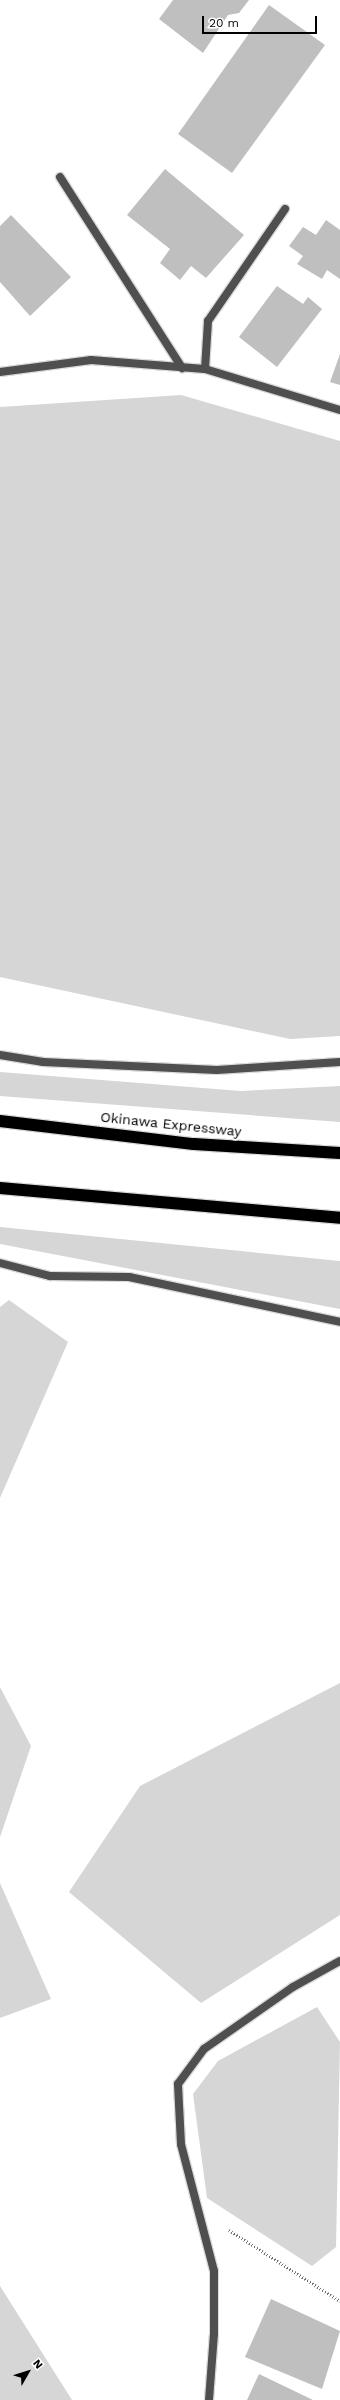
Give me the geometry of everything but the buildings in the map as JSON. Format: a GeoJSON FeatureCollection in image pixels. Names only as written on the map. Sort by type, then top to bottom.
{"type":"FeatureCollection","features":[{"type":"Feature","properties":{"kind":"highway","name":"Okinawa Expressway"},"geometry":{"type":"LineString","coordinates":[[0,1121],[194,1144],[340,1153]]}},
{"type":"Feature","properties":{"kind":"highway"},"geometry":{"type":"LineString","coordinates":[[0,1188],[340,1218]]}},
{"type":"Feature","properties":{"kind":"street"},"geometry":{"type":"LineString","coordinates":[[60,177],[182,368]]}},
{"type":"Feature","properties":{"kind":"street"},"geometry":{"type":"LineString","coordinates":[[205,370],[208,321],[285,210]]}},
{"type":"Feature","properties":{"kind":"street"},"geometry":{"type":"LineString","coordinates":[[0,372],[91,360],[205,370],[340,410]]}},
{"type":"Feature","properties":{"kind":"street"},"geometry":{"type":"LineString","coordinates":[[0,1055],[42,1062],[217,1070],[340,1062]]}},
{"type":"Feature","properties":{"kind":"street"},"geometry":{"type":"LineString","coordinates":[[0,1263],[50,1276],[129,1277],[340,1322]]}},
{"type":"Feature","properties":{"kind":"street"},"geometry":{"type":"LineString","coordinates":[[209,2400],[214,2334],[214,2271],[181,2144],[178,2084],[204,2049],[293,1987],[340,1961]]}},
{"type":"Feature","properties":{"kind":"path"},"geometry":{"type":"LineString","coordinates":[[198,2210],[340,2302]]}},
{"type":"Feature","properties":{"kind":"shaded area"},"geometry":{"type":"Polygon","coordinates":[[[181,395],[340,441],[340,1036],[290,1039],[0,977],[0,407],[181,395]]]}},
{"type":"Feature","properties":{"kind":"shaded area"},"geometry":{"type":"Polygon","coordinates":[[[0,1072],[241,1091],[340,1086],[340,1122],[0,1096],[0,1072]]]}},
{"type":"Feature","properties":{"kind":"shaded area"},"geometry":{"type":"Polygon","coordinates":[[[0,1227],[340,1261],[340,1309],[0,1244],[0,1227]]]}},
{"type":"Feature","properties":{"kind":"shaded area"},"geometry":{"type":"Polygon","coordinates":[[[9,1300],[68,1342],[0,1498],[0,1307],[9,1300]]]}},
{"type":"Feature","properties":{"kind":"shaded area"},"geometry":{"type":"Polygon","coordinates":[[[340,1683],[340,1915],[201,2003],[69,1892],[140,1786],[340,1683]]]}},
{"type":"Feature","properties":{"kind":"shaded area"},"geometry":{"type":"Polygon","coordinates":[[[0,1687],[31,1746],[0,1837],[0,1687]]]}},
{"type":"Feature","properties":{"kind":"shaded area"},"geometry":{"type":"Polygon","coordinates":[[[0,1883],[51,1999],[0,2018],[0,1883]]]}},
{"type":"Feature","properties":{"kind":"shaded area"},"geometry":{"type":"Polygon","coordinates":[[[317,2007],[340,2042],[336,2247],[312,2266],[207,2198],[193,2094],[218,2061],[317,2007]]]}},
{"type":"Feature","properties":{"kind":"shaded area"},"geometry":{"type":"Polygon","coordinates":[[[0,2286],[72,2400],[0,2400],[0,2286]]]}}]}
